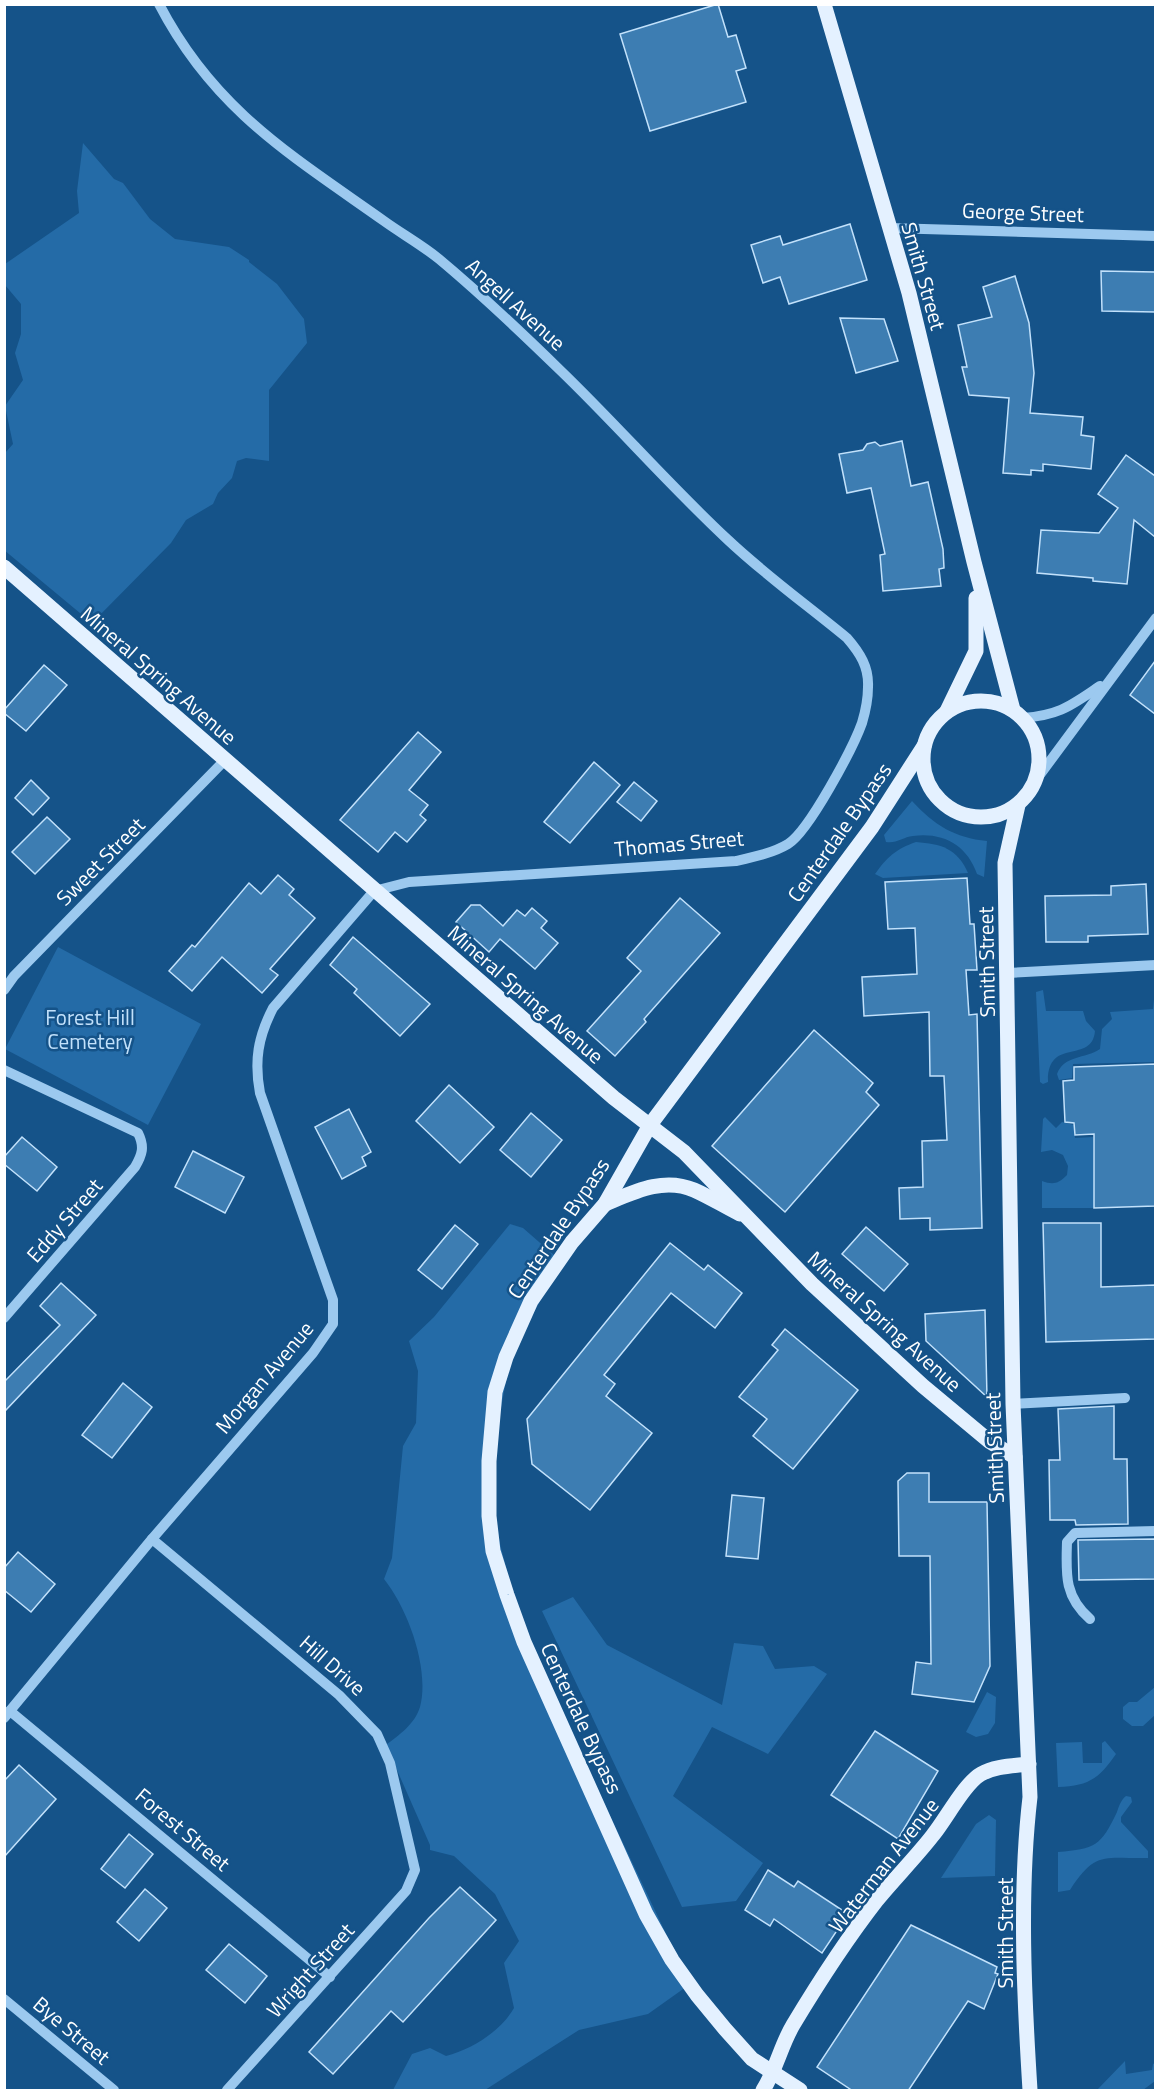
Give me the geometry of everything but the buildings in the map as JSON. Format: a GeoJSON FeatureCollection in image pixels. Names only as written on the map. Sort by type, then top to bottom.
{"type":"FeatureCollection","features":[{"type":"Feature","properties":{"kind":"main road","name":"Smith Street"},"geometry":{"type":"LineString","coordinates":[[824,4],[936,397],[974,562],[1018,714]]}},
{"type":"Feature","properties":{"kind":"main road","name":"Smith Street"},"geometry":{"type":"LineString","coordinates":[[947,711],[976,651],[978,626],[974,562]]}},
{"type":"Feature","properties":{"kind":"main road","name":"Mineral Spring Avenue"},"geometry":{"type":"LineString","coordinates":[[4,567],[614,1098],[670,1140],[717,1182],[742,1215],[812,1284],[923,1386],[988,1441],[1015,1457]]}},
{"type":"Feature","properties":{"kind":"main road"},"geometry":{"type":"LineString","coordinates":[[987,701],[1018,714],[1036,741],[1039,767],[1029,794],[1018,805],[989,818],[965,815],[943,805],[932,792],[925,778],[924,746],[932,727],[947,711],[966,703],[987,701]]}},
{"type":"Feature","properties":{"kind":"main road","name":"Centerdale Bypass"},"geometry":{"type":"LineString","coordinates":[[800,2091],[752,2059],[697,1995],[672,1960],[646,1914],[524,1642],[493,1551],[489,1516],[489,1461],[495,1392],[531,1301],[572,1242],[605,1204],[650,1125],[872,827],[924,746]]}},
{"type":"Feature","properties":{"kind":"main road","name":"Smith Street"},"geometry":{"type":"LineString","coordinates":[[1018,805],[1005,863],[1013,1404],[1030,1797],[1026,1832],[1025,1905],[1026,2029],[1030,2091]]}},
{"type":"Feature","properties":{"kind":"main road"},"geometry":{"type":"LineString","coordinates":[[605,1204],[643,1188],[672,1185],[694,1190],[742,1215]]}},
{"type":"Feature","properties":{"kind":"main road","name":"Waterman Avenue"},"geometry":{"type":"LineString","coordinates":[[763,2091],[774,2074],[792,2027],[819,1985],[877,1900],[915,1859],[954,1808],[966,1787],[980,1775],[996,1768],[1029,1764]]}},
{"type":"Feature","properties":{"kind":"street","name":"Angell Avenue"},"geometry":{"type":"LineString","coordinates":[[159,4],[181,45],[211,83],[246,120],[309,169],[437,257],[561,371],[724,537],[754,564],[847,638]]}},
{"type":"Feature","properties":{"kind":"street","name":"George Street"},"geometry":{"type":"LineString","coordinates":[[889,228],[1155,236]]}},
{"type":"Feature","properties":{"kind":"street"},"geometry":{"type":"LineString","coordinates":[[1036,780],[1107,680],[1155,618]]}},
{"type":"Feature","properties":{"kind":"street","name":"Thomas Street"},"geometry":{"type":"LineString","coordinates":[[374,891],[409,882],[736,861],[763,855],[789,843],[818,809],[862,723],[868,688],[866,667],[860,653],[847,638]]}},
{"type":"Feature","properties":{"kind":"street"},"geometry":{"type":"LineString","coordinates":[[1018,714],[1050,716],[1062,711],[1107,680]]}},
{"type":"Feature","properties":{"kind":"street","name":"Sweet Street"},"geometry":{"type":"LineString","coordinates":[[4,990],[14,976],[225,760]]}},
{"type":"Feature","properties":{"kind":"street","name":"Morgan Avenue"},"geometry":{"type":"LineString","coordinates":[[8,1714],[152,1539],[313,1353],[333,1324],[333,1300],[260,1093],[255,1070],[257,1049],[264,1025],[273,1008],[374,891]]}},
{"type":"Feature","properties":{"kind":"street"},"geometry":{"type":"LineString","coordinates":[[1008,973],[1155,965]]}},
{"type":"Feature","properties":{"kind":"street","name":"Eddy Street"},"geometry":{"type":"LineString","coordinates":[[4,1070],[138,1133],[142,1142],[142,1154],[135,1167],[4,1318]]}},
{"type":"Feature","properties":{"kind":"street"},"geometry":{"type":"LineString","coordinates":[[1013,1404],[1125,1398]]}},
{"type":"Feature","properties":{"kind":"street"},"geometry":{"type":"LineString","coordinates":[[1090,1619],[1076,1606],[1066,1579],[1067,1542],[1075,1533],[1155,1531]]}},
{"type":"Feature","properties":{"kind":"street","name":"Hill Drive"},"geometry":{"type":"LineString","coordinates":[[152,1539],[339,1695],[376,1734],[390,1763],[415,1870]]}},
{"type":"Feature","properties":{"kind":"street","name":"Forest Street"},"geometry":{"type":"LineString","coordinates":[[8,1714],[330,1977]]}},
{"type":"Feature","properties":{"kind":"street","name":"Wright Street"},"geometry":{"type":"LineString","coordinates":[[227,2091],[406,1891],[415,1870]]}},
{"type":"Feature","properties":{"kind":"street","name":"Bye Street"},"geometry":{"type":"LineString","coordinates":[[4,1999],[114,2091]]}},
{"type":"Feature","properties":{"kind":"green space"},"geometry":{"type":"Polygon","coordinates":[[[83,143],[114,179],[123,183],[150,219],[175,239],[229,247],[249,260],[277,284],[304,319],[307,343],[269,390],[269,461],[246,458],[237,461],[232,478],[218,493],[213,504],[186,520],[171,543],[92,623],[4,550],[5,453],[13,444],[5,406],[23,380],[15,353],[21,334],[21,304],[5,285],[5,264],[79,213],[77,191],[83,143]]]}},
{"type":"Feature","properties":{"kind":"green space"},"geometry":{"type":"Polygon","coordinates":[[[912,801],[928,817],[946,829],[965,837],[987,841],[984,877],[977,874],[973,864],[960,848],[944,839],[924,835],[886,842],[884,835],[912,801]]]}},
{"type":"Feature","properties":{"kind":"green space"},"geometry":{"type":"Polygon","coordinates":[[[916,842],[947,849],[959,858],[968,873],[883,878],[875,874],[893,854],[916,842]]]}},
{"type":"Feature","properties":{"kind":"green space","name":"Forest Hill Cemetery"},"geometry":{"type":"Polygon","coordinates":[[[58,947],[201,1024],[148,1125],[5,1049],[58,947]]]}},
{"type":"Feature","properties":{"kind":"green space"},"geometry":{"type":"Polygon","coordinates":[[[1043,990],[1046,1011],[1083,1011],[1086,1021],[1095,1031],[1092,1041],[1086,1047],[1054,1059],[1048,1082],[1043,1084],[1040,1082],[1036,992],[1043,990]]]}},
{"type":"Feature","properties":{"kind":"green space"},"geometry":{"type":"Polygon","coordinates":[[[1155,990],[1155,1062],[1073,1064],[1072,1078],[1059,1080],[1057,1074],[1065,1063],[1100,1049],[1102,1029],[1112,1019],[1110,1012],[1153,1009],[1155,990]]]}},
{"type":"Feature","properties":{"kind":"green space"},"geometry":{"type":"Polygon","coordinates":[[[1045,1117],[1056,1128],[1062,1122],[1074,1125],[1075,1138],[1093,1137],[1094,1208],[1042,1208],[1042,1181],[1055,1183],[1061,1180],[1067,1175],[1068,1166],[1063,1155],[1052,1150],[1041,1152],[1045,1117]]]}},
{"type":"Feature","properties":{"kind":"green space"},"geometry":{"type":"Polygon","coordinates":[[[510,1224],[523,1228],[562,1262],[530,1319],[509,1365],[489,1472],[500,1544],[519,1617],[552,1693],[668,1938],[693,1982],[648,2014],[579,2030],[485,2090],[393,2090],[412,2054],[430,2048],[446,2056],[466,2049],[493,2032],[514,2008],[504,1963],[519,1941],[495,1894],[454,1856],[430,1850],[430,1845],[386,1745],[406,1729],[418,1713],[422,1675],[409,1623],[384,1579],[392,1558],[403,1446],[416,1423],[418,1371],[409,1341],[434,1317],[510,1224]]]}},
{"type":"Feature","properties":{"kind":"green space"},"geometry":{"type":"Polygon","coordinates":[[[573,1597],[607,1645],[722,1705],[734,1643],[763,1646],[775,1669],[814,1666],[827,1674],[768,1754],[712,1727],[673,1796],[763,1863],[736,1901],[682,1907],[542,1611],[573,1597]]]}},
{"type":"Feature","properties":{"kind":"green space"},"geometry":{"type":"Polygon","coordinates":[[[1155,1687],[1155,1715],[1143,1726],[1132,1726],[1123,1719],[1123,1707],[1129,1702],[1137,1702],[1155,1687]]]}},
{"type":"Feature","properties":{"kind":"green space"},"geometry":{"type":"Polygon","coordinates":[[[987,1692],[996,1697],[995,1723],[988,1734],[976,1737],[966,1732],[987,1692]]]}},
{"type":"Feature","properties":{"kind":"green space"},"geometry":{"type":"Polygon","coordinates":[[[1105,1741],[1116,1754],[1104,1770],[1085,1783],[1058,1787],[1056,1743],[1082,1742],[1083,1763],[1102,1763],[1102,1743],[1105,1741]]]}},
{"type":"Feature","properties":{"kind":"green space"},"geometry":{"type":"Polygon","coordinates":[[[1126,1796],[1131,1797],[1132,1802],[1121,1817],[1121,1822],[1148,1851],[1148,1858],[1102,1859],[1087,1868],[1070,1890],[1058,1892],[1058,1852],[1081,1849],[1095,1844],[1106,1832],[1120,1803],[1126,1796]]]}},
{"type":"Feature","properties":{"kind":"green space"},"geometry":{"type":"Polygon","coordinates":[[[989,1815],[996,1820],[995,1876],[941,1878],[976,1824],[989,1815]]]}},
{"type":"Feature","properties":{"kind":"green space"},"geometry":{"type":"Polygon","coordinates":[[[1125,2061],[1126,2074],[1152,2070],[1155,2063],[1155,2081],[1143,2090],[1097,2090],[1125,2061]]]}}]}
